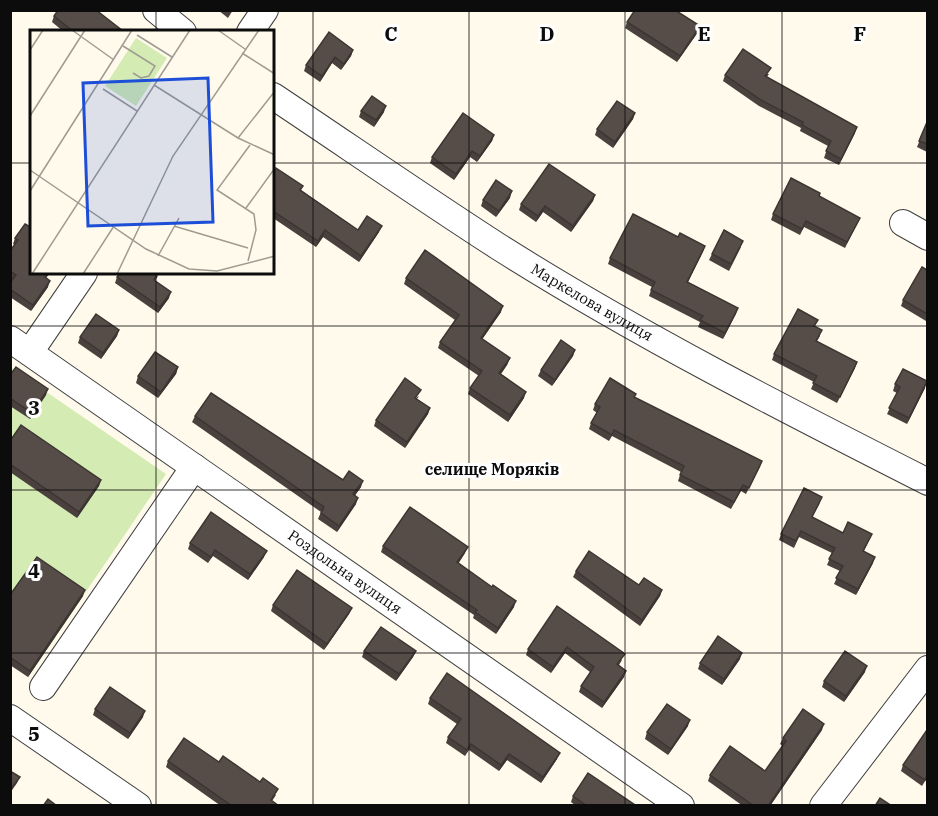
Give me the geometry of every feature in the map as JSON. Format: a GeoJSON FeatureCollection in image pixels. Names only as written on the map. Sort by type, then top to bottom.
{"type":"FeatureCollection","features":[{"type":"Feature","properties":{"kind":"street"},"geometry":{"type":"LineString","coordinates":[[156,10],[181,30]]}},
{"type":"Feature","properties":{"kind":"street"},"geometry":{"type":"LineString","coordinates":[[251,30],[265,10]]}},
{"type":"Feature","properties":{"kind":"street","name":"Маркелова вулиця"},"geometry":{"type":"LineString","coordinates":[[274,97],[499,247],[618,318],[760,398],[927,482]]}},
{"type":"Feature","properties":{"kind":"street"},"geometry":{"type":"LineString","coordinates":[[903,224],[927,237]]}},
{"type":"Feature","properties":{"kind":"street"},"geometry":{"type":"LineString","coordinates":[[20,345],[83,274]]}},
{"type":"Feature","properties":{"kind":"street","name":"Роздольна вулиця"},"geometry":{"type":"LineString","coordinates":[[20,345],[681,806]]}},
{"type":"Feature","properties":{"kind":"street"},"geometry":{"type":"LineString","coordinates":[[43,687],[194,467]]}},
{"type":"Feature","properties":{"kind":"street"},"geometry":{"type":"LineString","coordinates":[[823,806],[927,669]]}},
{"type":"Feature","properties":{"kind":"street"},"geometry":{"type":"LineString","coordinates":[[10,718],[138,806]]}},
{"type":"Feature","properties":{"kind":"green space"},"geometry":{"type":"Polygon","coordinates":[[[10,367],[166,474],[28,677],[11,665],[10,367]]]}},
{"type":"Feature","properties":{"kind":"building"},"geometry":{"type":"Polygon","coordinates":[[[58,10],[96,10],[122,30],[72,30],[54,16],[58,10]]]}},
{"type":"Feature","properties":{"kind":"building"},"geometry":{"type":"Polygon","coordinates":[[[635,10],[675,10],[700,26],[680,56],[627,22],[635,10]]]}},
{"type":"Feature","properties":{"kind":"building"},"geometry":{"type":"Polygon","coordinates":[[[329,32],[353,50],[344,64],[335,57],[322,76],[306,65],[329,32]]]}},
{"type":"Feature","properties":{"kind":"building"},"geometry":{"type":"Polygon","coordinates":[[[743,49],[771,68],[765,76],[857,127],[841,159],[826,151],[831,141],[802,125],[803,122],[761,100],[725,75],[743,49]]]}},
{"type":"Feature","properties":{"kind":"building"},"geometry":{"type":"Polygon","coordinates":[[[372,96],[386,106],[376,120],[361,111],[372,96]]]}},
{"type":"Feature","properties":{"kind":"building"},"geometry":{"type":"Polygon","coordinates":[[[617,101],[635,113],[615,142],[597,129],[617,101]]]}},
{"type":"Feature","properties":{"kind":"building"},"geometry":{"type":"Polygon","coordinates":[[[463,113],[494,135],[480,156],[472,151],[456,174],[432,157],[463,113]]]}},
{"type":"Feature","properties":{"kind":"building"},"geometry":{"type":"Polygon","coordinates":[[[927,122],[927,144],[919,141],[927,122]]]}},
{"type":"Feature","properties":{"kind":"building"},"geometry":{"type":"Polygon","coordinates":[[[549,164],[595,195],[573,226],[545,206],[538,216],[521,204],[549,164]]]}},
{"type":"Feature","properties":{"kind":"building"},"geometry":{"type":"Polygon","coordinates":[[[276,168],[303,186],[300,190],[358,230],[367,216],[382,226],[361,256],[325,230],[318,241],[274,212],[274,171],[276,168]]]}},
{"type":"Feature","properties":{"kind":"building"},"geometry":{"type":"Polygon","coordinates":[[[791,178],[860,218],[847,242],[806,221],[802,229],[773,214],[791,178]]]}},
{"type":"Feature","properties":{"kind":"building"},"geometry":{"type":"Polygon","coordinates":[[[496,180],[512,191],[499,211],[483,200],[496,180]]]}},
{"type":"Feature","properties":{"kind":"building"},"geometry":{"type":"Polygon","coordinates":[[[633,214],[678,237],[680,233],[705,246],[687,282],[738,308],[725,333],[700,320],[703,316],[651,290],[655,282],[610,258],[633,214]]]}},
{"type":"Feature","properties":{"kind":"building"},"geometry":{"type":"Polygon","coordinates":[[[25,224],[30,227],[30,274],[47,274],[45,277],[50,281],[33,305],[10,289],[10,283],[16,275],[10,271],[10,251],[18,240],[15,238],[25,224]]]}},
{"type":"Feature","properties":{"kind":"building"},"geometry":{"type":"Polygon","coordinates":[[[724,230],[743,241],[731,264],[712,254],[724,230]]]}},
{"type":"Feature","properties":{"kind":"building"},"geometry":{"type":"Polygon","coordinates":[[[425,250],[503,306],[481,338],[510,358],[499,373],[526,392],[510,415],[470,388],[482,371],[440,342],[459,315],[406,278],[425,250]]]}},
{"type":"Feature","properties":{"kind":"building"},"geometry":{"type":"Polygon","coordinates":[[[922,267],[927,270],[927,314],[903,300],[922,267]]]}},
{"type":"Feature","properties":{"kind":"building"},"geometry":{"type":"Polygon","coordinates":[[[119,274],[157,274],[154,280],[171,292],[160,307],[117,277],[119,274]]]}},
{"type":"Feature","properties":{"kind":"building"},"geometry":{"type":"Polygon","coordinates":[[[798,309],[818,320],[814,326],[822,330],[816,341],[857,362],[840,397],[813,383],[817,376],[774,354],[798,309]]]}},
{"type":"Feature","properties":{"kind":"building"},"geometry":{"type":"Polygon","coordinates":[[[96,314],[119,330],[103,353],[80,337],[96,314]]]}},
{"type":"Feature","properties":{"kind":"building"},"geometry":{"type":"Polygon","coordinates":[[[561,340],[575,350],[555,380],[541,370],[561,340]]]}},
{"type":"Feature","properties":{"kind":"building"},"geometry":{"type":"Polygon","coordinates":[[[155,352],[178,367],[161,392],[138,376],[155,352]]]}},
{"type":"Feature","properties":{"kind":"building"},"geometry":{"type":"Polygon","coordinates":[[[16,367],[48,389],[32,413],[10,398],[10,375],[16,367]]]}},
{"type":"Feature","properties":{"kind":"building"},"geometry":{"type":"Polygon","coordinates":[[[903,369],[927,381],[909,418],[889,408],[900,387],[895,384],[903,369]]]}},
{"type":"Feature","properties":{"kind":"building"},"geometry":{"type":"Polygon","coordinates":[[[405,378],[421,390],[415,398],[430,408],[407,442],[376,420],[405,378]]]}},
{"type":"Feature","properties":{"kind":"building"},"geometry":{"type":"Polygon","coordinates":[[[610,378],[636,394],[634,397],[762,461],[749,488],[743,485],[734,502],[680,475],[684,466],[614,430],[612,435],[591,423],[600,407],[595,404],[610,378]]]}},
{"type":"Feature","properties":{"kind":"building"},"geometry":{"type":"Polygon","coordinates":[[[211,393],[343,480],[349,471],[363,481],[353,494],[358,498],[339,526],[321,513],[324,507],[195,416],[211,393]]]}},
{"type":"Feature","properties":{"kind":"building"},"geometry":{"type":"Polygon","coordinates":[[[21,425],[101,480],[79,512],[10,464],[10,441],[21,425]]]}},
{"type":"Feature","properties":{"kind":"building"},"geometry":{"type":"Polygon","coordinates":[[[804,488],[822,497],[812,517],[843,533],[848,522],[872,534],[863,551],[875,557],[858,589],[836,578],[843,566],[829,559],[835,548],[801,531],[796,541],[781,534],[804,488]]]}},
{"type":"Feature","properties":{"kind":"building"},"geometry":{"type":"Polygon","coordinates":[[[410,507],[468,547],[457,562],[516,601],[498,628],[475,612],[477,610],[383,546],[410,507]]]}},
{"type":"Feature","properties":{"kind":"building"},"geometry":{"type":"Polygon","coordinates":[[[211,512],[267,551],[250,574],[215,550],[211,557],[190,543],[211,512]]]}},
{"type":"Feature","properties":{"kind":"building"},"geometry":{"type":"Polygon","coordinates":[[[589,551],[639,585],[644,578],[662,590],[642,620],[576,571],[589,551]]]}},
{"type":"Feature","properties":{"kind":"building"},"geometry":{"type":"Polygon","coordinates":[[[37,557],[85,590],[30,671],[10,657],[10,595],[37,557]]]}},
{"type":"Feature","properties":{"kind":"building"},"geometry":{"type":"Polygon","coordinates":[[[297,570],[352,608],[327,644],[273,605],[297,570]]]}},
{"type":"Feature","properties":{"kind":"building"},"geometry":{"type":"Polygon","coordinates":[[[557,606],[625,654],[617,664],[626,671],[604,702],[581,686],[594,667],[567,647],[553,667],[528,649],[557,606]]]}},
{"type":"Feature","properties":{"kind":"building"},"geometry":{"type":"Polygon","coordinates":[[[381,627],[416,651],[399,674],[364,651],[381,627]]]}},
{"type":"Feature","properties":{"kind":"building"},"geometry":{"type":"Polygon","coordinates":[[[718,636],[742,653],[724,679],[700,663],[718,636]]]}},
{"type":"Feature","properties":{"kind":"building"},"geometry":{"type":"Polygon","coordinates":[[[845,651],[867,666],[846,696],[824,681],[845,651]]]}},
{"type":"Feature","properties":{"kind":"building"},"geometry":{"type":"Polygon","coordinates":[[[447,673],[560,753],[543,777],[509,754],[501,765],[471,744],[467,750],[448,737],[461,719],[430,698],[447,673]]]}},
{"type":"Feature","properties":{"kind":"building"},"geometry":{"type":"Polygon","coordinates":[[[110,687],[145,711],[130,733],[95,709],[110,687]]]}},
{"type":"Feature","properties":{"kind":"building"},"geometry":{"type":"Polygon","coordinates":[[[667,704],[690,720],[671,749],[647,732],[667,704]]]}},
{"type":"Feature","properties":{"kind":"building"},"geometry":{"type":"Polygon","coordinates":[[[803,709],[824,724],[768,806],[754,806],[710,775],[730,746],[765,771],[786,741],[783,738],[803,709]]]}},
{"type":"Feature","properties":{"kind":"building"},"geometry":{"type":"Polygon","coordinates":[[[927,730],[927,775],[925,780],[903,765],[927,730]]]}},
{"type":"Feature","properties":{"kind":"building"},"geometry":{"type":"Polygon","coordinates":[[[184,738],[219,762],[223,756],[260,782],[263,778],[278,789],[271,800],[279,806],[232,806],[168,761],[184,738]]]}},
{"type":"Feature","properties":{"kind":"building"},"geometry":{"type":"Polygon","coordinates":[[[10,771],[20,777],[10,790],[10,771]]]}},
{"type":"Feature","properties":{"kind":"building"},"geometry":{"type":"Polygon","coordinates":[[[588,773],[635,806],[587,806],[573,796],[588,773]]]}},
{"type":"Feature","properties":{"kind":"building"},"geometry":{"type":"Polygon","coordinates":[[[880,798],[892,806],[875,806],[880,798]]]}},
{"type":"Feature","properties":{"kind":"building"},"geometry":{"type":"Polygon","coordinates":[[[48,799],[57,806],[43,806],[48,799]]]}},
{"type":"Feature","properties":{"kind":"district","name":"селище Моряків"},"geometry":{"type":"Point","coordinates":[492,469]}}]}
